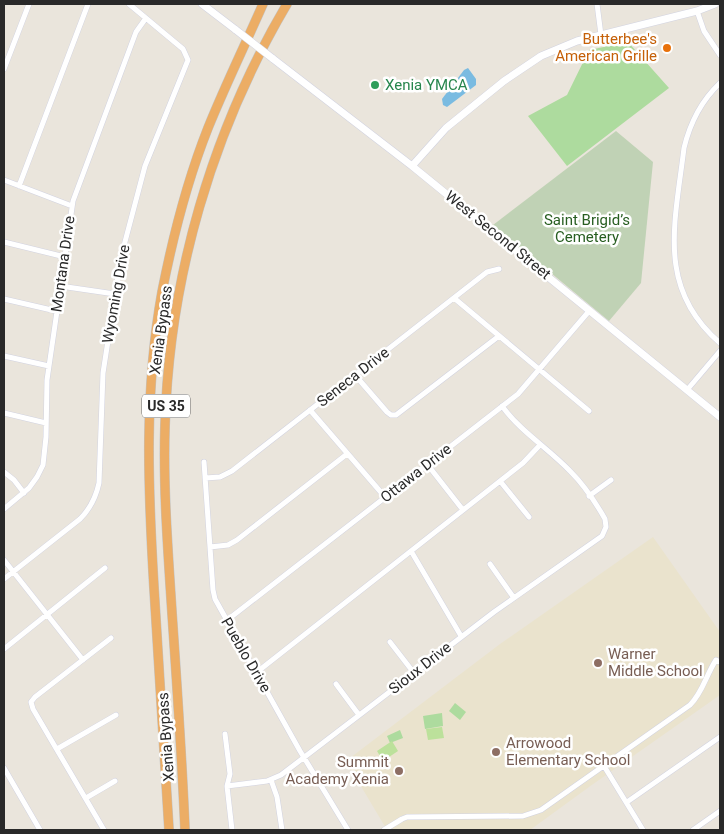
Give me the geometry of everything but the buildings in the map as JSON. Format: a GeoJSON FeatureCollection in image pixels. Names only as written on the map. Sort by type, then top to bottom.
{"type":"FeatureCollection","features":[{"type":"Feature","properties":{"kind":"highway","name":"Xenia Bypass"},"geometry":{"type":"LineString","coordinates":[[167,830],[148,484],[149,403],[159,310],[172,247],[194,170],[208,129],[263,4]]}},
{"type":"Feature","properties":{"kind":"highway","name":"Xenia Bypass"},"geometry":{"type":"LineString","coordinates":[[186,830],[166,514],[164,457],[168,370],[175,316],[192,232],[214,161],[250,74],[286,4]]}},
{"type":"Feature","properties":{"kind":"highway"},"geometry":{"type":"LineString","coordinates":[[176,669],[190,830]]}},
{"type":"Feature","properties":{"kind":"main road","name":"West Second Street"},"geometry":{"type":"LineString","coordinates":[[202,4],[412,166],[720,417]]}},
{"type":"Feature","properties":{"kind":"main road"},"geometry":{"type":"LineString","coordinates":[[412,166],[446,128],[521,68],[556,48],[697,11],[714,4]]}},
{"type":"Feature","properties":{"kind":"street"},"geometry":{"type":"LineString","coordinates":[[4,70],[28,4]]}},
{"type":"Feature","properties":{"kind":"street"},"geometry":{"type":"LineString","coordinates":[[19,186],[88,4]]}},
{"type":"Feature","properties":{"kind":"street","name":"Wyoming Drive"},"geometry":{"type":"LineString","coordinates":[[4,579],[80,519],[90,508],[98,491],[103,373],[121,257],[145,166],[188,60],[183,48],[129,4]]}},
{"type":"Feature","properties":{"kind":"street"},"geometry":{"type":"LineString","coordinates":[[597,4],[601,35]]}},
{"type":"Feature","properties":{"kind":"street"},"geometry":{"type":"LineString","coordinates":[[697,11],[704,31],[720,56]]}},
{"type":"Feature","properties":{"kind":"street","name":"Montana Drive"},"geometry":{"type":"LineString","coordinates":[[4,509],[24,492],[37,477],[43,465],[49,366],[72,206],[136,32],[146,18]]}},
{"type":"Feature","properties":{"kind":"street"},"geometry":{"type":"LineString","coordinates":[[720,83],[700,108],[686,138],[680,180],[674,252],[677,276],[688,305],[704,328],[720,343]]}},
{"type":"Feature","properties":{"kind":"street"},"geometry":{"type":"LineString","coordinates":[[4,180],[72,206]]}},
{"type":"Feature","properties":{"kind":"street"},"geometry":{"type":"LineString","coordinates":[[4,242],[65,256]]}},
{"type":"Feature","properties":{"kind":"street","name":"Seneca Drive"},"geometry":{"type":"LineString","coordinates":[[205,478],[220,476],[232,471],[487,272],[499,269]]}},
{"type":"Feature","properties":{"kind":"street"},"geometry":{"type":"LineString","coordinates":[[60,286],[115,294]]}},
{"type":"Feature","properties":{"kind":"street"},"geometry":{"type":"LineString","coordinates":[[454,298],[588,411]]}},
{"type":"Feature","properties":{"kind":"street"},"geometry":{"type":"LineString","coordinates":[[4,299],[56,311]]}},
{"type":"Feature","properties":{"kind":"street","name":"Ottawa Drive"},"geometry":{"type":"LineString","coordinates":[[226,621],[521,391],[590,310]]}},
{"type":"Feature","properties":{"kind":"street"},"geometry":{"type":"LineString","coordinates":[[355,375],[387,412],[391,415],[396,415],[499,336]]}},
{"type":"Feature","properties":{"kind":"street"},"geometry":{"type":"LineString","coordinates":[[688,390],[720,350]]}},
{"type":"Feature","properties":{"kind":"street"},"geometry":{"type":"LineString","coordinates":[[4,356],[49,366]]}},
{"type":"Feature","properties":{"kind":"street"},"geometry":{"type":"LineString","coordinates":[[502,406],[516,424],[571,472],[589,496],[611,480]]}},
{"type":"Feature","properties":{"kind":"street"},"geometry":{"type":"LineString","coordinates":[[310,410],[385,497]]}},
{"type":"Feature","properties":{"kind":"street"},"geometry":{"type":"LineString","coordinates":[[4,413],[46,423]]}},
{"type":"Feature","properties":{"kind":"street"},"geometry":{"type":"LineString","coordinates":[[257,672],[523,463],[540,445]]}},
{"type":"Feature","properties":{"kind":"street"},"geometry":{"type":"LineString","coordinates":[[210,546],[228,545],[237,540],[347,454]]}},
{"type":"Feature","properties":{"kind":"street","name":"Pueblo Drive"},"geometry":{"type":"LineString","coordinates":[[204,462],[213,590],[217,605],[348,830]]}},
{"type":"Feature","properties":{"kind":"street"},"geometry":{"type":"LineString","coordinates":[[427,464],[463,510]]}},
{"type":"Feature","properties":{"kind":"street"},"geometry":{"type":"LineString","coordinates":[[4,472],[24,492]]}},
{"type":"Feature","properties":{"kind":"street"},"geometry":{"type":"LineString","coordinates":[[500,480],[529,517]]}},
{"type":"Feature","properties":{"kind":"street","name":"Sioux Drive"},"geometry":{"type":"LineString","coordinates":[[227,786],[271,780],[281,775],[461,636],[602,536],[606,530],[605,519],[589,496]]}},
{"type":"Feature","properties":{"kind":"street"},"geometry":{"type":"LineString","coordinates":[[411,551],[461,636]]}},
{"type":"Feature","properties":{"kind":"street"},"geometry":{"type":"LineString","coordinates":[[4,560],[83,660]]}},
{"type":"Feature","properties":{"kind":"street"},"geometry":{"type":"LineString","coordinates":[[490,564],[514,598]]}},
{"type":"Feature","properties":{"kind":"street"},"geometry":{"type":"LineString","coordinates":[[4,649],[105,568]]}},
{"type":"Feature","properties":{"kind":"street"},"geometry":{"type":"LineString","coordinates":[[104,830],[32,709],[31,702],[111,638]]}},
{"type":"Feature","properties":{"kind":"street"},"geometry":{"type":"LineString","coordinates":[[390,642],[414,673]]}},
{"type":"Feature","properties":{"kind":"street"},"geometry":{"type":"LineString","coordinates":[[384,830],[407,817],[523,816],[541,810],[690,705],[701,690],[713,664],[716,660],[720,662]]}},
{"type":"Feature","properties":{"kind":"street"},"geometry":{"type":"LineString","coordinates":[[336,684],[359,715]]}},
{"type":"Feature","properties":{"kind":"street"},"geometry":{"type":"LineString","coordinates":[[57,749],[116,715]]}},
{"type":"Feature","properties":{"kind":"street"},"geometry":{"type":"LineString","coordinates":[[226,734],[230,774],[227,786],[232,830]]}},
{"type":"Feature","properties":{"kind":"street"},"geometry":{"type":"LineString","coordinates":[[627,802],[720,737]]}},
{"type":"Feature","properties":{"kind":"street"},"geometry":{"type":"LineString","coordinates":[[604,766],[643,830]]}},
{"type":"Feature","properties":{"kind":"street"},"geometry":{"type":"LineString","coordinates":[[4,768],[40,830]]}},
{"type":"Feature","properties":{"kind":"street"},"geometry":{"type":"LineString","coordinates":[[271,780],[277,797],[282,830]]}},
{"type":"Feature","properties":{"kind":"street"},"geometry":{"type":"LineString","coordinates":[[86,798],[115,781]]}},
{"type":"Feature","properties":{"kind":"street"},"geometry":{"type":"LineString","coordinates":[[693,830],[720,811]]}},
{"type":"Feature","properties":{"kind":"shaded area","name":"Warner Middle School"},"geometry":{"type":"Polygon","coordinates":[[[653,537],[720,632],[720,695],[530,830],[387,830],[346,761],[500,644],[653,537]]]}},
{"type":"Feature","properties":{"kind":"green space"},"geometry":{"type":"Polygon","coordinates":[[[628,42],[669,88],[567,166],[528,116],[567,95],[589,50],[628,42]]]}},
{"type":"Feature","properties":{"kind":"green space","name":"Saint Brigid’s Cemetery"},"geometry":{"type":"Polygon","coordinates":[[[616,131],[653,162],[641,283],[609,321],[493,225],[616,131]]]}},
{"type":"Feature","properties":{"kind":"green space"},"geometry":{"type":"Polygon","coordinates":[[[455,703],[466,712],[460,720],[449,711],[455,703]]]}},
{"type":"Feature","properties":{"kind":"green space"},"geometry":{"type":"Polygon","coordinates":[[[442,713],[443,726],[425,729],[423,716],[442,713]]]}},
{"type":"Feature","properties":{"kind":"green space"},"geometry":{"type":"Polygon","coordinates":[[[442,727],[444,738],[428,740],[426,729],[442,727]]]}},
{"type":"Feature","properties":{"kind":"green space"},"geometry":{"type":"Polygon","coordinates":[[[400,730],[403,738],[390,743],[387,736],[400,730]]]}},
{"type":"Feature","properties":{"kind":"green space"},"geometry":{"type":"Polygon","coordinates":[[[392,741],[398,751],[383,761],[377,751],[392,741]]]}},
{"type":"Feature","properties":{"kind":"water"},"geometry":{"type":"Polygon","coordinates":[[[468,68],[476,79],[476,85],[447,107],[443,105],[442,99],[464,70],[468,68]]]}},
{"type":"Feature","properties":{"kind":"place","name":"Butterbee's American Grille"},"geometry":{"type":"Point","coordinates":[667,48]}},
{"type":"Feature","properties":{"kind":"place","name":"Xenia YMCA"},"geometry":{"type":"Point","coordinates":[375,85]}},
{"type":"Feature","properties":{"kind":"place","name":"Warner Middle School"},"geometry":{"type":"Point","coordinates":[598,663]}},
{"type":"Feature","properties":{"kind":"place","name":"Arrowood Elementary School"},"geometry":{"type":"Point","coordinates":[496,752]}},
{"type":"Feature","properties":{"kind":"place","name":"Summit Academy Xenia"},"geometry":{"type":"Point","coordinates":[399,771]}}]}
